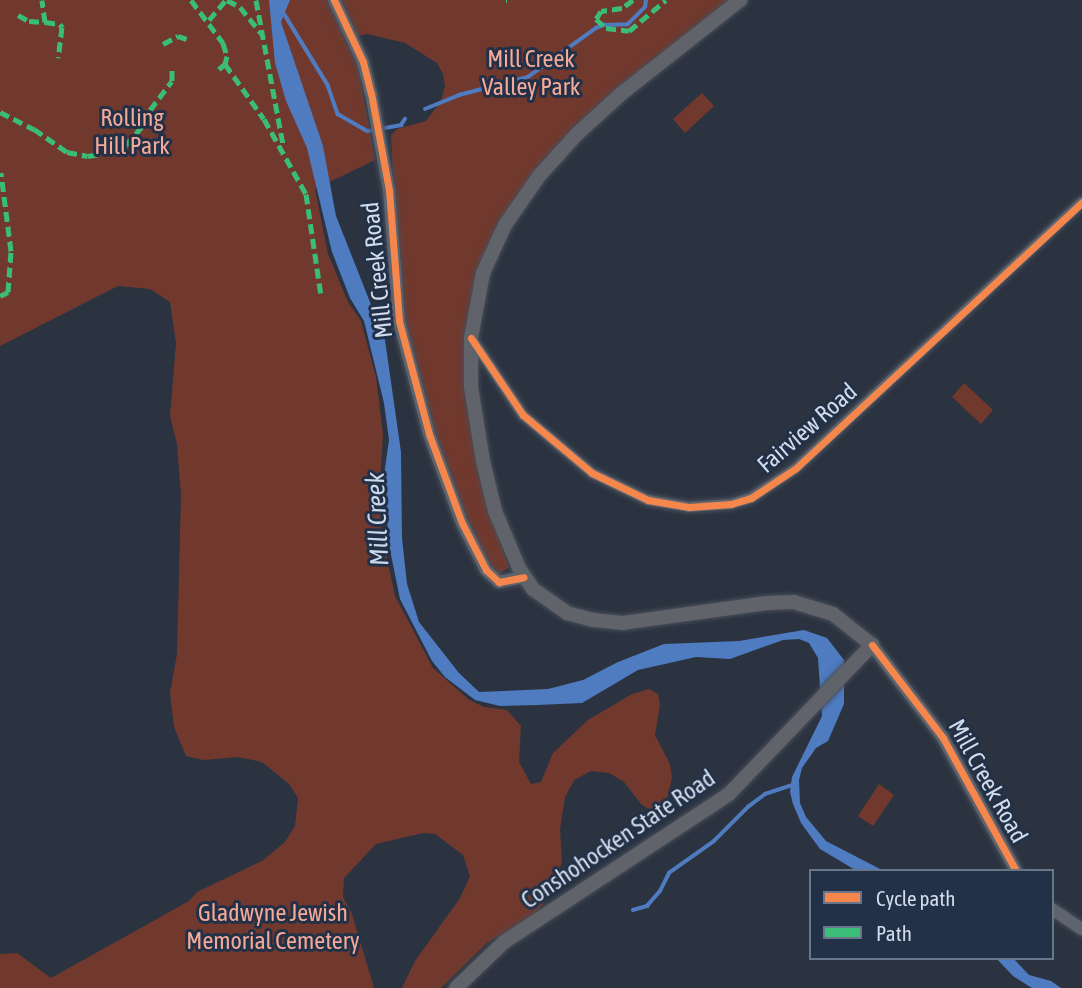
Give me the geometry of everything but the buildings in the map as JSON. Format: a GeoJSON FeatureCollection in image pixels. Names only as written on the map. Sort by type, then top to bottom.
{"type":"FeatureCollection","features":[{"type":"Feature","properties":{"kind":"main road"},"geometry":{"type":"LineString","coordinates":[[740,0],[599,114],[539,176],[505,225],[479,287],[471,338],[471,387],[483,461],[498,520],[524,577],[554,606],[593,620],[642,622],[767,603],[794,602],[833,614],[872,645]]}},
{"type":"Feature","properties":{"kind":"main road","name":"Conshohocken State Road"},"geometry":{"type":"LineString","coordinates":[[456,988],[504,942],[712,806],[744,780],[872,645]]}},
{"type":"Feature","properties":{"kind":"street","name":"Mill Creek Road"},"geometry":{"type":"LineString","coordinates":[[334,0],[363,62],[391,208],[398,321],[429,434],[462,523],[486,570],[499,582],[524,577]]}},
{"type":"Feature","properties":{"kind":"street","name":"Fairview Road"},"geometry":{"type":"LineString","coordinates":[[471,338],[523,415],[548,439],[592,473],[648,500],[690,507],[731,504],[751,498],[796,468],[1082,202]]}},
{"type":"Feature","properties":{"kind":"street","name":"Mill Creek Road"},"geometry":{"type":"LineString","coordinates":[[872,645],[943,738],[1015,869]]}},
{"type":"Feature","properties":{"kind":"street"},"geometry":{"type":"LineString","coordinates":[[1054,910],[1082,929]]}},
{"type":"Feature","properties":{"kind":"green space"},"geometry":{"type":"Polygon","coordinates":[[[0,0],[327,0],[358,66],[375,160],[315,189],[328,254],[348,302],[361,321],[376,377],[383,434],[379,501],[382,534],[395,596],[433,668],[468,699],[484,707],[507,710],[521,726],[519,762],[531,784],[541,782],[553,753],[588,720],[632,694],[649,689],[658,694],[660,705],[655,735],[670,764],[672,777],[665,809],[653,811],[642,805],[624,782],[609,773],[591,771],[574,780],[565,797],[560,829],[562,861],[554,889],[535,915],[487,943],[441,988],[402,988],[415,961],[460,898],[470,876],[463,855],[435,834],[423,833],[376,844],[344,878],[343,897],[352,914],[374,988],[0,988],[0,954],[17,953],[51,978],[189,901],[197,892],[262,861],[285,842],[295,826],[298,798],[289,784],[262,762],[238,757],[203,760],[186,756],[174,727],[170,693],[177,654],[181,495],[177,444],[170,416],[176,343],[170,302],[150,289],[118,286],[0,346],[0,0]]]}},
{"type":"Feature","properties":{"kind":"green space","name":"Mill Creek Valley Park"},"geometry":{"type":"Polygon","coordinates":[[[339,0],[729,0],[600,106],[559,144],[478,273],[464,335],[464,376],[486,498],[509,568],[498,574],[483,554],[450,480],[411,357],[399,298],[391,135],[397,129],[426,121],[441,101],[445,86],[443,74],[437,63],[405,43],[367,34],[358,36],[339,0]]]}},
{"type":"Feature","properties":{"kind":"green space"},"geometry":{"type":"Polygon","coordinates":[[[702,93],[714,106],[685,133],[673,119],[702,93]]]}},
{"type":"Feature","properties":{"kind":"green space"},"geometry":{"type":"Polygon","coordinates":[[[964,383],[993,410],[981,424],[952,397],[964,383]]]}},
{"type":"Feature","properties":{"kind":"green space"},"geometry":{"type":"Polygon","coordinates":[[[879,784],[894,795],[873,826],[858,816],[879,784]]]}},
{"type":"Feature","properties":{"kind":"water"},"geometry":{"type":"Polygon","coordinates":[[[269,0],[290,0],[281,22],[323,146],[336,216],[385,340],[401,452],[402,538],[407,584],[419,622],[459,673],[479,692],[548,689],[583,680],[618,662],[664,644],[739,641],[804,630],[827,638],[844,660],[844,704],[828,741],[816,748],[802,768],[799,780],[800,803],[806,817],[826,841],[880,869],[854,869],[820,849],[801,823],[793,804],[790,792],[792,777],[822,716],[818,658],[809,643],[799,639],[783,640],[730,659],[696,657],[638,670],[582,703],[500,706],[475,700],[445,677],[432,661],[400,599],[389,545],[384,475],[389,440],[384,403],[364,321],[350,298],[332,252],[307,148],[286,101],[275,63],[269,0]]]}},
{"type":"Feature","properties":{"kind":"water"},"geometry":{"type":"Polygon","coordinates":[[[998,960],[1015,960],[1029,975],[1051,981],[1061,988],[1032,988],[1013,976],[998,960]]]}},
{"type":"Feature","properties":{"kind":"waterway"},"geometry":{"type":"LineString","coordinates":[[425,109],[459,95],[528,77],[596,28],[628,24],[645,7],[646,0]]}},
{"type":"Feature","properties":{"kind":"waterway"},"geometry":{"type":"LineString","coordinates":[[282,10],[328,85],[338,114],[368,131],[401,125],[405,119]]}},
{"type":"Feature","properties":{"kind":"waterway"},"geometry":{"type":"LineString","coordinates":[[633,910],[647,906],[660,891],[669,873],[714,841],[748,807],[765,794],[792,785]]}},
{"type":"Feature","properties":{"kind":"marked path"},"geometry":{"type":"LineString","coordinates":[[18,15],[29,21],[45,22],[42,0]]}},
{"type":"Feature","properties":{"kind":"marked path"},"geometry":{"type":"LineString","coordinates":[[191,0],[223,43],[227,56],[225,64],[219,69]]}},
{"type":"Feature","properties":{"kind":"marked path"},"geometry":{"type":"LineString","coordinates":[[209,20],[226,0]]}},
{"type":"Feature","properties":{"kind":"marked path"},"geometry":{"type":"LineString","coordinates":[[227,0],[240,7],[262,34]]}},
{"type":"Feature","properties":{"kind":"marked path"},"geometry":{"type":"LineString","coordinates":[[256,0],[283,144]]}},
{"type":"Feature","properties":{"kind":"marked path"},"geometry":{"type":"LineString","coordinates":[[633,0],[622,8],[601,11],[596,19],[606,28],[629,31],[666,0]]}},
{"type":"Feature","properties":{"kind":"marked path"},"geometry":{"type":"LineString","coordinates":[[45,22],[60,24],[62,27],[58,58]]}},
{"type":"Feature","properties":{"kind":"marked path"},"geometry":{"type":"LineString","coordinates":[[163,44],[178,36],[187,39]]}},
{"type":"Feature","properties":{"kind":"marked path"},"geometry":{"type":"LineString","coordinates":[[225,64],[264,119],[306,194],[321,296]]}},
{"type":"Feature","properties":{"kind":"marked path"},"geometry":{"type":"LineString","coordinates":[[0,112],[34,129],[67,152],[88,156],[107,153],[126,145],[141,128],[150,110],[172,81],[172,69]]}},
{"type":"Feature","properties":{"kind":"marked path"},"geometry":{"type":"LineString","coordinates":[[0,296],[8,292],[11,251],[1,173]]}},
{"type":"Feature","properties":{"kind":"cycle path"},"geometry":{"type":"LineString","coordinates":[[334,0],[363,62],[371,93],[389,190],[399,321],[429,434],[462,523],[486,570],[499,582],[524,577]]}},
{"type":"Feature","properties":{"kind":"cycle path"},"geometry":{"type":"LineString","coordinates":[[471,338],[523,415],[592,473],[648,500],[689,507],[731,504],[751,498],[796,468],[1082,202]]}},
{"type":"Feature","properties":{"kind":"cycle path"},"geometry":{"type":"LineString","coordinates":[[872,645],[943,738],[1015,869]]}},
{"type":"Feature","properties":{"kind":"park label","name":"Rolling Hill Park"},"geometry":{"type":"Point","coordinates":[132,132]}},
{"type":"Feature","properties":{"kind":"park label","name":"Gladwyne Jewish Memorial Cemetery"},"geometry":{"type":"Point","coordinates":[273,927]}},
{"type":"Feature","properties":{"kind":"water label","name":"Mill Creek"},"geometry":{"type":"Point","coordinates":[378,519]}}]}
